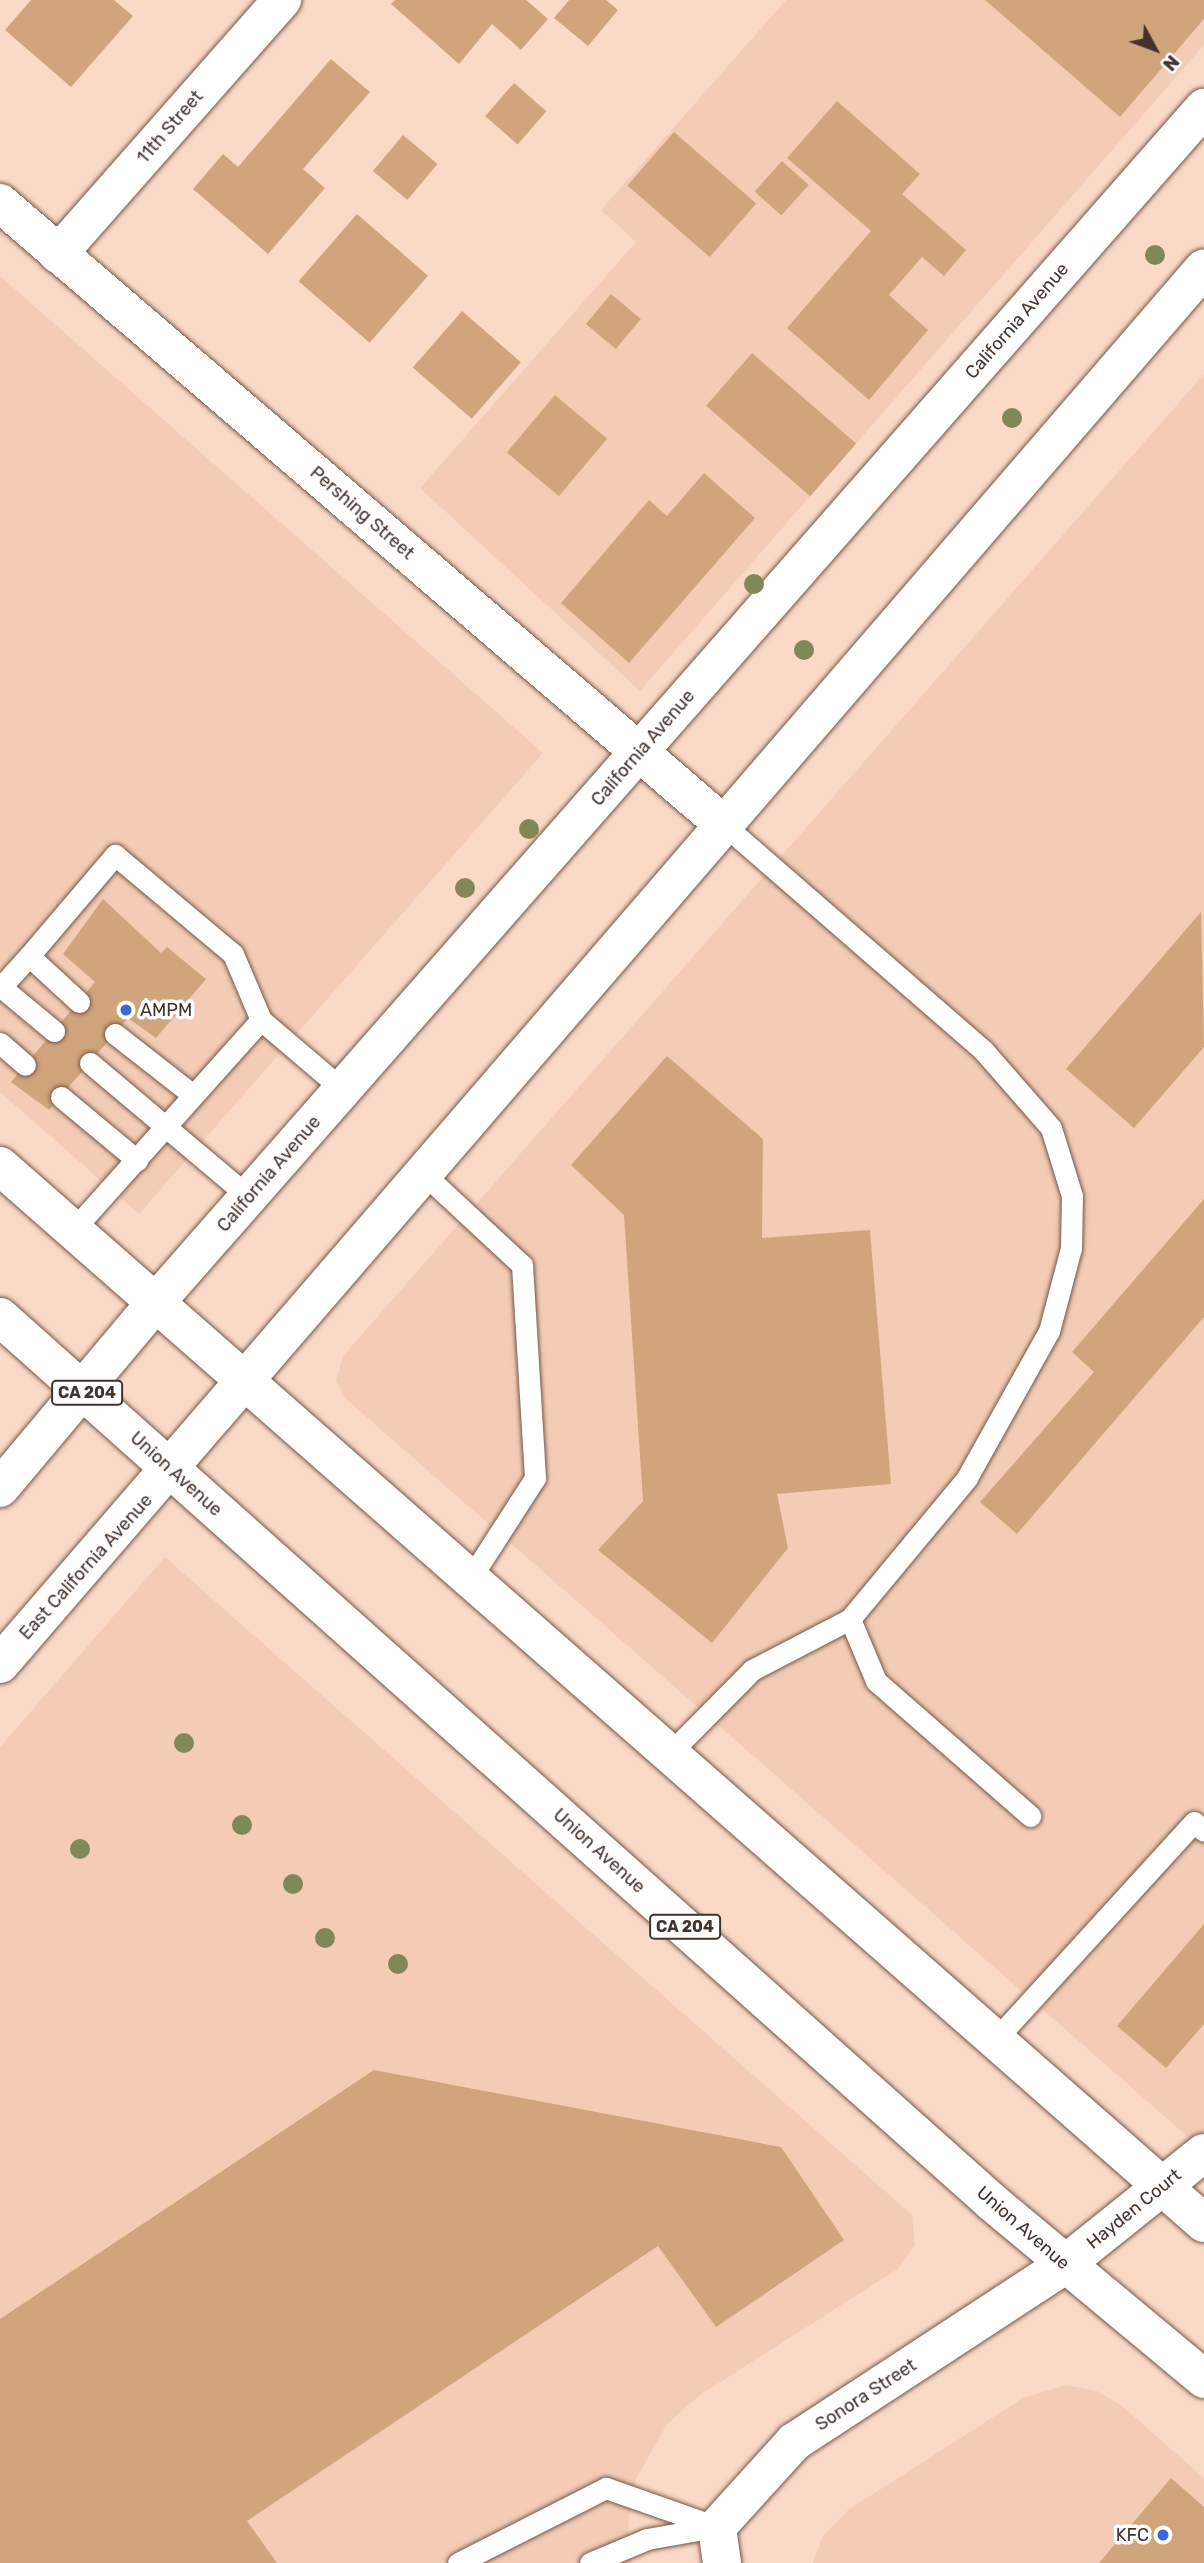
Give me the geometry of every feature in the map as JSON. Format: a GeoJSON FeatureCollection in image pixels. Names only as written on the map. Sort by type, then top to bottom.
{"type":"FeatureCollection","features":[{"type":"Feature","properties":{"kind":"main road","name":"11th Street"},"geometry":{"type":"LineString","coordinates":[[58,254],[282,0]]}},
{"type":"Feature","properties":{"kind":"main road","name":"California Avenue"},"geometry":{"type":"LineString","coordinates":[[83,1389],[342,1089],[1204,108]]}},
{"type":"Feature","properties":{"kind":"main road","name":"Pershing Street"},"geometry":{"type":"LineString","coordinates":[[0,203],[723,824]]}},
{"type":"Feature","properties":{"kind":"main road"},"geometry":{"type":"LineString","coordinates":[[171,1471],[723,824],[1204,268]]}},
{"type":"Feature","properties":{"kind":"main road"},"geometry":{"type":"LineString","coordinates":[[0,1167],[1204,2223]]}},
{"type":"Feature","properties":{"kind":"main road","name":"Union Avenue"},"geometry":{"type":"LineString","coordinates":[[0,1317],[1064,2265],[1204,2379]]}},
{"type":"Feature","properties":{"kind":"main road"},"geometry":{"type":"LineString","coordinates":[[0,1488],[83,1389]]}},
{"type":"Feature","properties":{"kind":"main road","name":"East California Avenue"},"geometry":{"type":"LineString","coordinates":[[0,1664],[171,1471]]}},
{"type":"Feature","properties":{"kind":"main road","name":"Hayden Court"},"geometry":{"type":"LineString","coordinates":[[1064,2265],[1204,2153]]}},
{"type":"Feature","properties":{"kind":"main road","name":"Sonora Street"},"geometry":{"type":"LineString","coordinates":[[719,2545],[794,2442],[1064,2265]]}},
{"type":"Feature","properties":{"kind":"lane"},"geometry":{"type":"LineString","coordinates":[[669,1754],[752,1670],[850,1619],[967,1478],[1049,1331],[1070,1248],[1072,1196],[1051,1128],[982,1050],[723,824]]}},
{"type":"Feature","properties":{"kind":"lane"},"geometry":{"type":"LineString","coordinates":[[54,1031],[1,987],[115,855],[233,954],[261,1020],[342,1089]]}},
{"type":"Feature","properties":{"kind":"lane"},"geometry":{"type":"LineString","coordinates":[[29,956],[79,1002]]}},
{"type":"Feature","properties":{"kind":"lane"},"geometry":{"type":"LineString","coordinates":[[73,1230],[261,1020]]}},
{"type":"Feature","properties":{"kind":"lane"},"geometry":{"type":"LineString","coordinates":[[115,1034],[193,1095]]}},
{"type":"Feature","properties":{"kind":"lane"},"geometry":{"type":"LineString","coordinates":[[0,1043],[25,1065]]}},
{"type":"Feature","properties":{"kind":"lane"},"geometry":{"type":"LineString","coordinates":[[90,1063],[249,1197]]}},
{"type":"Feature","properties":{"kind":"lane"},"geometry":{"type":"LineString","coordinates":[[61,1097],[137,1160]]}},
{"type":"Feature","properties":{"kind":"lane"},"geometry":{"type":"LineString","coordinates":[[424,1174],[522,1265],[535,1478],[470,1579]]}},
{"type":"Feature","properties":{"kind":"lane"},"geometry":{"type":"LineString","coordinates":[[850,1619],[876,1681],[1030,1816]]}},
{"type":"Feature","properties":{"kind":"lane"},"geometry":{"type":"LineString","coordinates":[[995,2040],[1194,1822],[1204,1831]]}},
{"type":"Feature","properties":{"kind":"lane"},"geometry":{"type":"LineString","coordinates":[[458,2563],[606,2488],[719,2545]]}},
{"type":"Feature","properties":{"kind":"lane"},"geometry":{"type":"LineString","coordinates":[[590,2563],[647,2539],[719,2545]]}},
{"type":"Feature","properties":{"kind":"shaded area"},"geometry":{"type":"Polygon","coordinates":[[[786,0],[1204,0],[1204,45],[640,691],[420,488],[636,242],[601,210],[786,0]]]}},
{"type":"Feature","properties":{"kind":"shaded area"},"geometry":{"type":"Polygon","coordinates":[[[0,276],[543,753],[139,1214],[0,1092],[0,276]]]}},
{"type":"Feature","properties":{"kind":"shaded area"},"geometry":{"type":"Polygon","coordinates":[[[1204,374],[1204,2151],[346,1399],[336,1381],[343,1356],[1204,374]]]}},
{"type":"Feature","properties":{"kind":"shaded area"},"geometry":{"type":"Polygon","coordinates":[[[165,1557],[912,2215],[915,2245],[898,2269],[700,2395],[667,2424],[636,2479],[628,2525],[632,2563],[0,2563],[0,1747],[165,1557]]]}},
{"type":"Feature","properties":{"kind":"shaded area"},"geometry":{"type":"Polygon","coordinates":[[[1066,2385],[1097,2391],[1121,2405],[1204,2478],[1204,2563],[813,2563],[822,2537],[848,2510],[1023,2398],[1066,2385]]]}},
{"type":"Feature","properties":{"kind":"building"},"geometry":{"type":"Polygon","coordinates":[[[31,0],[114,0],[133,16],[71,87],[5,30],[31,0]]]}},
{"type":"Feature","properties":{"kind":"building"},"geometry":{"type":"Polygon","coordinates":[[[395,0],[526,0],[548,19],[521,50],[492,24],[459,64],[391,4],[395,0]]]}},
{"type":"Feature","properties":{"kind":"building"},"geometry":{"type":"Polygon","coordinates":[[[569,0],[606,0],[618,10],[588,46],[554,18],[569,0]]]}},
{"type":"Feature","properties":{"kind":"building"},"geometry":{"type":"Polygon","coordinates":[[[985,0],[1204,0],[1204,19],[1120,117],[985,0]]]}},
{"type":"Feature","properties":{"kind":"building"},"geometry":{"type":"Polygon","coordinates":[[[331,59],[370,92],[303,169],[325,188],[268,254],[193,189],[223,154],[238,167],[331,59]]]}},
{"type":"Feature","properties":{"kind":"building"},"geometry":{"type":"Polygon","coordinates":[[[514,83],[546,111],[518,144],[485,116],[514,83]]]}},
{"type":"Feature","properties":{"kind":"building"},"geometry":{"type":"Polygon","coordinates":[[[837,101],[920,174],[902,194],[966,250],[944,276],[922,257],[889,295],[928,330],[869,400],[787,328],[871,231],[787,158],[837,101]]]}},
{"type":"Feature","properties":{"kind":"building"},"geometry":{"type":"Polygon","coordinates":[[[674,132],[756,204],[710,257],[627,186],[674,132]]]}},
{"type":"Feature","properties":{"kind":"building"},"geometry":{"type":"Polygon","coordinates":[[[403,135],[437,164],[407,200],[373,171],[403,135]]]}},
{"type":"Feature","properties":{"kind":"building"},"geometry":{"type":"Polygon","coordinates":[[[782,161],[809,185],[781,216],[755,191],[782,161]]]}},
{"type":"Feature","properties":{"kind":"building"},"geometry":{"type":"Polygon","coordinates":[[[357,214],[428,276],[370,343],[299,281],[357,214]]]}},
{"type":"Feature","properties":{"kind":"building"},"geometry":{"type":"Polygon","coordinates":[[[611,294],[641,319],[616,349],[586,324],[611,294]]]}},
{"type":"Feature","properties":{"kind":"building"},"geometry":{"type":"Polygon","coordinates":[[[462,311],[521,362],[472,419],[413,368],[462,311]]]}},
{"type":"Feature","properties":{"kind":"building"},"geometry":{"type":"Polygon","coordinates":[[[752,353],[856,444],[810,496],[706,406],[752,353]]]}},
{"type":"Feature","properties":{"kind":"building"},"geometry":{"type":"Polygon","coordinates":[[[555,395],[607,439],[559,496],[507,452],[555,395]]]}},
{"type":"Feature","properties":{"kind":"building"},"geometry":{"type":"Polygon","coordinates":[[[704,473],[755,518],[629,663],[561,603],[649,500],[667,516],[704,473]]]}},
{"type":"Feature","properties":{"kind":"building","name":"AMPM"},"geometry":{"type":"Polygon","coordinates":[[[103,899],[161,953],[167,947],[206,979],[156,1038],[128,1018],[49,1110],[11,1082],[95,982],[63,954],[103,899]]]}},
{"type":"Feature","properties":{"kind":"building"},"geometry":{"type":"Polygon","coordinates":[[[1201,912],[1204,1047],[1134,1128],[1066,1069],[1201,912]]]}},
{"type":"Feature","properties":{"kind":"building"},"geometry":{"type":"Polygon","coordinates":[[[667,1056],[763,1139],[762,1238],[870,1230],[891,1484],[777,1494],[788,1548],[712,1643],[598,1550],[643,1501],[624,1215],[571,1165],[667,1056]]]}},
{"type":"Feature","properties":{"kind":"building"},"geometry":{"type":"Polygon","coordinates":[[[1204,1199],[1204,1317],[1017,1534],[980,1502],[1094,1372],[1072,1352],[1204,1199]]]}},
{"type":"Feature","properties":{"kind":"building"},"geometry":{"type":"Polygon","coordinates":[[[1204,1924],[1204,2024],[1166,2068],[1117,2026],[1204,1924]]]}},
{"type":"Feature","properties":{"kind":"building"},"geometry":{"type":"Polygon","coordinates":[[[374,2070],[781,2147],[844,2240],[716,2327],[658,2246],[247,2521],[277,2563],[0,2563],[0,2319],[374,2070]]]}},
{"type":"Feature","properties":{"kind":"building","name":"KFC"},"geometry":{"type":"Polygon","coordinates":[[[1171,2478],[1204,2507],[1204,2563],[1099,2563],[1171,2478]]]}},
{"type":"Feature","properties":{"kind":"place","name":"AMPM"},"geometry":{"type":"Point","coordinates":[126,1010]}},
{"type":"Feature","properties":{"kind":"place","name":"KFC"},"geometry":{"type":"Point","coordinates":[1163,2535]}}]}
